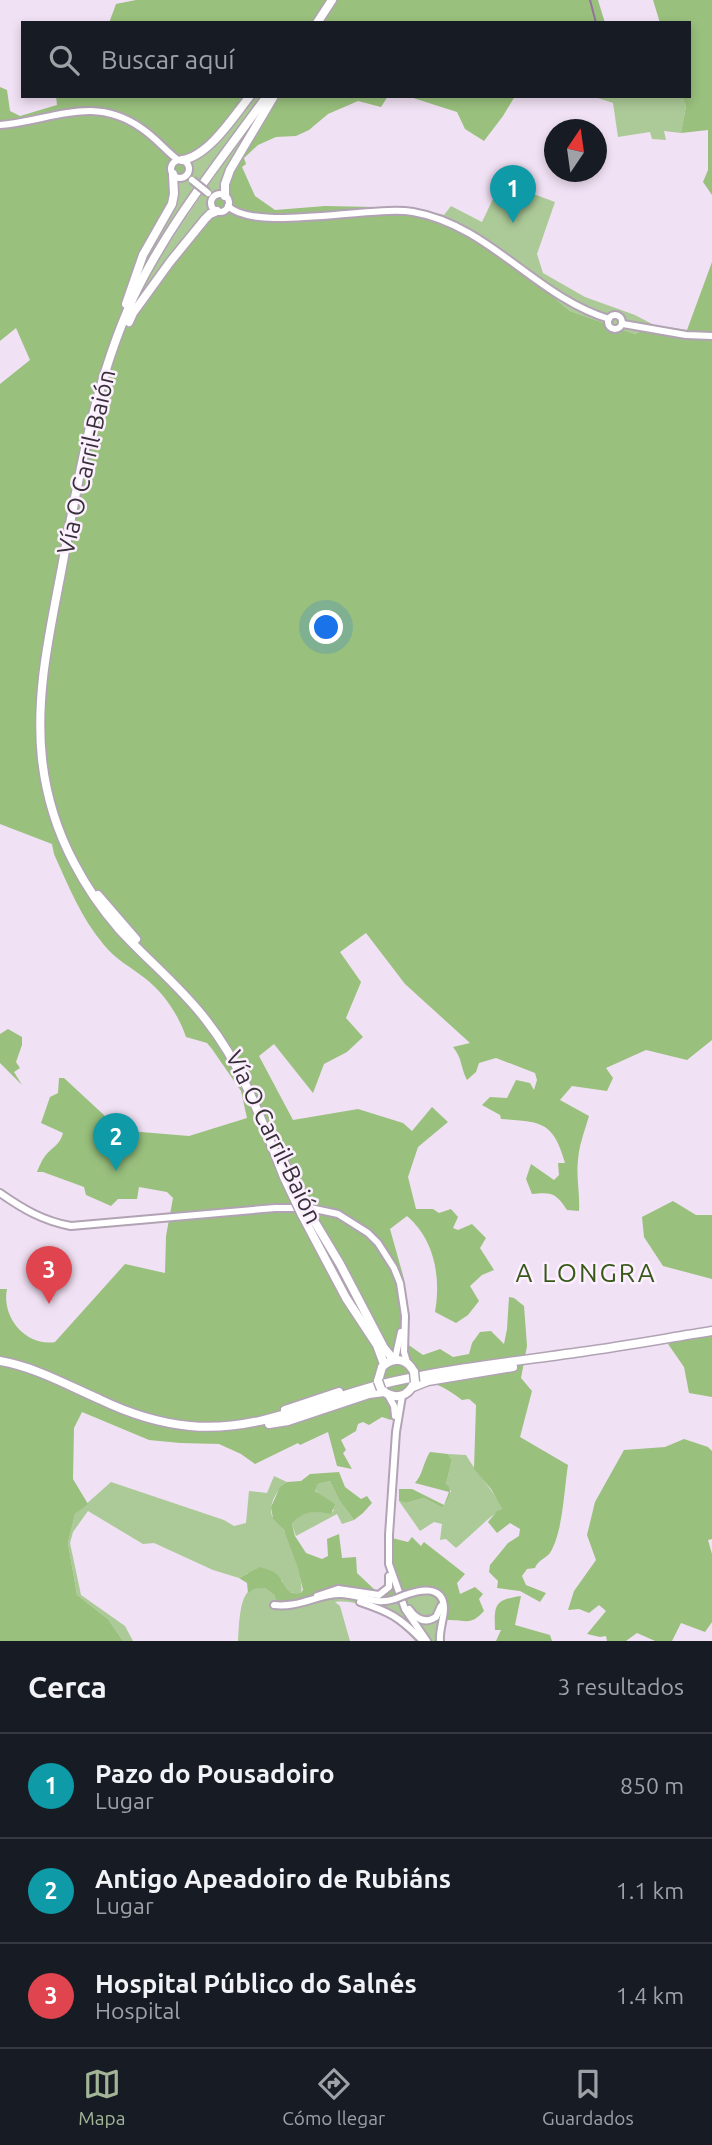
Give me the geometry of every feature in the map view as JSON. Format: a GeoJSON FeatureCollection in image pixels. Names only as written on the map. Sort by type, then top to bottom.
{"type":"FeatureCollection","features":[{"type":"Feature","properties":{"kind":"highway"},"geometry":{"type":"LineString","coordinates":[[318,21],[332,0]]}},
{"type":"Feature","properties":{"kind":"highway"},"geometry":{"type":"LineString","coordinates":[[180,160],[196,155],[219,135],[248,98]]}},
{"type":"Feature","properties":{"kind":"highway","name":"Vía O Carril-Baión"},"geometry":{"type":"LineString","coordinates":[[266,98],[163,244],[134,297],[112,350],[96,398],[70,522],[41,691],[42,758],[51,802],[74,863],[102,908],[120,930],[183,992],[226,1048],[259,1111],[346,1298],[377,1345],[384,1364]]}},
{"type":"Feature","properties":{"kind":"highway"},"geometry":{"type":"LineString","coordinates":[[225,196],[225,184],[230,170],[273,98]]}},
{"type":"Feature","properties":{"kind":"highway"},"geometry":{"type":"LineString","coordinates":[[112,350],[143,255],[172,204],[172,170]]}},
{"type":"Feature","properties":{"kind":"highway"},"geometry":{"type":"LineString","coordinates":[[96,398],[133,313],[205,219],[217,211]]}},
{"type":"Feature","properties":{"kind":"highway","name":"Vía O Carril-Baión"},"geometry":{"type":"LineString","coordinates":[[306,1215],[340,1264],[384,1348],[395,1360]]}},
{"type":"Feature","properties":{"kind":"highway"},"geometry":{"type":"LineString","coordinates":[[0,1361],[51,1377],[133,1414],[164,1423],[224,1427],[260,1422],[391,1382],[712,1331]]}},
{"type":"Feature","properties":{"kind":"highway"},"geometry":{"type":"LineString","coordinates":[[412,1374],[519,1356],[607,1349]]}},
{"type":"Feature","properties":{"kind":"highway"},"geometry":{"type":"LineString","coordinates":[[382,1387],[379,1370],[384,1364],[395,1360],[412,1374],[428,1381],[580,1353]]}},
{"type":"Feature","properties":{"kind":"highway"},"geometry":{"type":"LineString","coordinates":[[224,1427],[382,1387],[402,1396],[412,1374]]}},
{"type":"Feature","properties":{"kind":"highway"},"geometry":{"type":"LineString","coordinates":[[88,1394],[104,1405],[147,1421],[201,1430],[244,1428],[288,1421],[382,1387]]}},
{"type":"Feature","properties":{"kind":"main road"},"geometry":{"type":"LineString","coordinates":[[0,125],[72,111],[112,114],[134,123],[167,151],[187,163],[189,177]]}},
{"type":"Feature","properties":{"kind":"main road"},"geometry":{"type":"LineString","coordinates":[[167,151],[172,170],[178,177],[189,177],[211,195],[225,196],[232,210],[246,215],[269,219],[372,211],[410,211],[439,217],[478,237],[562,298],[609,318],[618,315],[623,324],[686,335],[712,336]]}},
{"type":"Feature","properties":{"kind":"main road"},"geometry":{"type":"LineString","coordinates":[[172,170],[180,160]]}},
{"type":"Feature","properties":{"kind":"main road"},"geometry":{"type":"LineString","coordinates":[[211,195],[211,206],[217,211],[228,206]]}},
{"type":"Feature","properties":{"kind":"main road"},"geometry":{"type":"LineString","coordinates":[[0,1191],[28,1212],[55,1223],[87,1226],[275,1208],[310,1208],[338,1214],[378,1243],[394,1268],[400,1283],[405,1316],[404,1352],[412,1374]]}},
{"type":"Feature","properties":{"kind":"main road"},"geometry":{"type":"LineString","coordinates":[[395,1360],[401,1333],[402,1298]]}},
{"type":"Feature","properties":{"kind":"main road"},"geometry":{"type":"LineString","coordinates":[[382,1387],[394,1406],[396,1432]]}},
{"type":"Feature","properties":{"kind":"main road"},"geometry":{"type":"LineString","coordinates":[[300,1604],[338,1589],[379,1595],[388,1587],[396,1432],[402,1396]]}},
{"type":"Feature","properties":{"kind":"main road"},"geometry":{"type":"LineString","coordinates":[[388,1564],[405,1609],[425,1641]]}},
{"type":"Feature","properties":{"kind":"main road"},"geometry":{"type":"LineString","coordinates":[[397,1590],[412,1613],[424,1620],[433,1619],[439,1614],[440,1597]]}},
{"type":"Feature","properties":{"kind":"main road"},"geometry":{"type":"LineString","coordinates":[[274,1605],[300,1604],[342,1594],[383,1602],[427,1590],[433,1591],[443,1602],[440,1641]]}},
{"type":"Feature","properties":{"kind":"main road"},"geometry":{"type":"LineString","coordinates":[[320,1599],[345,1598],[383,1609],[400,1618],[425,1641]]}},
{"type":"Feature","properties":{"kind":"green space"},"geometry":{"type":"Polygon","coordinates":[[[136,0],[598,0],[604,21],[110,21],[116,4],[136,0]]]}},
{"type":"Feature","properties":{"kind":"green space"},"geometry":{"type":"Polygon","coordinates":[[[653,0],[712,0],[712,195],[703,182],[708,170],[708,130],[681,133],[686,106],[684,98],[691,98],[691,21],[659,21],[653,0]]]}},
{"type":"Feature","properties":{"kind":"green space"},"geometry":{"type":"Polygon","coordinates":[[[0,87],[7,90],[10,111],[20,116],[57,105],[56,98],[249,98],[189,161],[193,176],[201,183],[269,98],[206,187],[214,192],[221,191],[272,98],[387,98],[381,107],[358,101],[328,114],[309,130],[296,136],[276,137],[258,145],[244,158],[246,164],[242,167],[255,196],[275,210],[325,206],[413,208],[444,215],[513,264],[570,311],[635,334],[654,325],[687,330],[712,262],[712,1040],[687,1060],[646,1050],[606,1068],[613,1078],[607,1091],[572,1086],[560,1100],[589,1116],[578,1160],[579,1211],[567,1210],[553,1195],[532,1194],[526,1179],[531,1164],[554,1180],[559,1175],[558,1163],[565,1163],[550,1131],[535,1123],[501,1119],[500,1115],[482,1105],[490,1097],[507,1098],[516,1080],[530,1083],[534,1090],[537,1080],[535,1073],[496,1058],[479,1063],[476,1072],[467,1080],[453,1047],[470,1043],[405,984],[366,933],[340,952],[361,982],[346,1018],[363,1037],[347,1052],[324,1064],[313,1093],[274,1044],[259,1056],[293,1120],[358,1109],[403,1123],[412,1131],[432,1107],[448,1122],[418,1147],[408,1177],[416,1209],[433,1209],[439,1213],[451,1209],[458,1217],[453,1228],[458,1230],[472,1224],[486,1238],[480,1248],[494,1270],[482,1275],[470,1286],[479,1301],[468,1315],[456,1323],[435,1312],[437,1286],[434,1260],[424,1236],[407,1216],[390,1229],[404,1279],[400,1339],[423,1355],[440,1349],[453,1357],[469,1354],[472,1343],[480,1332],[491,1331],[504,1344],[509,1297],[524,1306],[527,1346],[521,1378],[532,1391],[520,1437],[568,1465],[560,1523],[554,1544],[550,1553],[535,1568],[527,1569],[522,1576],[526,1585],[546,1593],[540,1602],[520,1591],[497,1588],[498,1581],[489,1572],[490,1565],[508,1543],[519,1536],[520,1529],[510,1523],[497,1533],[488,1522],[502,1509],[491,1489],[474,1469],[476,1405],[469,1399],[462,1400],[443,1387],[429,1384],[415,1388],[396,1399],[397,1412],[391,1420],[382,1417],[369,1425],[363,1422],[358,1424],[356,1431],[341,1440],[346,1450],[343,1453],[352,1469],[337,1466],[328,1432],[255,1464],[219,1444],[149,1440],[82,1412],[74,1428],[73,1479],[88,1504],[75,1514],[68,1543],[77,1595],[108,1619],[123,1641],[0,1641],[0,1289],[7,1289],[8,1310],[25,1335],[34,1340],[55,1342],[125,1264],[165,1273],[166,1236],[173,1198],[167,1192],[139,1187],[137,1199],[118,1199],[111,1206],[86,1195],[84,1187],[37,1172],[63,1133],[41,1123],[50,1097],[58,1093],[59,1078],[64,1078],[105,1116],[116,1122],[117,1130],[189,1136],[247,1118],[241,1091],[212,1049],[207,1043],[186,1037],[175,1013],[159,991],[113,955],[96,935],[70,889],[52,844],[0,824],[0,384],[30,360],[16,328],[0,341],[0,87]],[[177,180],[177,193],[146,254],[138,281],[197,188],[188,181],[177,180]],[[202,193],[156,264],[135,306],[210,210],[209,199],[202,193]]]}},
{"type":"Feature","properties":{"kind":"green space"},"geometry":{"type":"Polygon","coordinates":[[[249,98],[262,98],[201,183],[193,176],[188,161],[249,98]]]}},
{"type":"Feature","properties":{"kind":"green space"},"geometry":{"type":"Polygon","coordinates":[[[269,98],[269,98],[221,191],[206,188],[269,98]]]}},
{"type":"Feature","properties":{"kind":"green space"},"geometry":{"type":"Polygon","coordinates":[[[413,98],[514,98],[484,141],[465,129],[457,112],[413,98]]]}},
{"type":"Feature","properties":{"kind":"green space"},"geometry":{"type":"Polygon","coordinates":[[[598,98],[684,98],[686,106],[681,133],[664,131],[666,140],[652,139],[650,132],[618,137],[613,103],[598,98]]]}},
{"type":"Feature","properties":{"kind":"green space"},"geometry":{"type":"Polygon","coordinates":[[[177,180],[188,181],[198,188],[138,282],[138,272],[177,180]]]}},
{"type":"Feature","properties":{"kind":"green space"},"geometry":{"type":"Polygon","coordinates":[[[501,182],[555,202],[537,254],[543,273],[585,297],[635,315],[654,325],[635,334],[570,311],[513,264],[444,215],[451,206],[482,222],[501,182]]]}},
{"type":"Feature","properties":{"kind":"green space"},"geometry":{"type":"Polygon","coordinates":[[[203,192],[209,199],[210,210],[134,305],[156,264],[203,192]]]}},
{"type":"Feature","properties":{"kind":"green space"},"geometry":{"type":"Polygon","coordinates":[[[8,1029],[22,1037],[16,1062],[20,1068],[14,1072],[22,1085],[0,1063],[0,1034],[8,1029]]]}},
{"type":"Feature","properties":{"kind":"green space"},"geometry":{"type":"Polygon","coordinates":[[[673,1201],[696,1215],[712,1215],[712,1279],[663,1266],[644,1237],[642,1217],[673,1201]]]}},
{"type":"Feature","properties":{"kind":"green space"},"geometry":{"type":"Polygon","coordinates":[[[712,1331],[712,1397],[689,1393],[684,1367],[668,1344],[690,1332],[712,1331]]]}},
{"type":"Feature","properties":{"kind":"green space"},"geometry":{"type":"Polygon","coordinates":[[[684,1439],[708,1447],[712,1451],[712,1539],[708,1540],[712,1554],[712,1622],[705,1632],[681,1623],[672,1641],[655,1641],[637,1633],[626,1641],[607,1641],[606,1636],[587,1634],[606,1611],[599,1605],[589,1613],[579,1609],[568,1610],[574,1591],[596,1560],[587,1535],[595,1502],[624,1450],[665,1447],[684,1439]]]}},
{"type":"Feature","properties":{"kind":"green space"},"geometry":{"type":"Polygon","coordinates":[[[430,1452],[448,1454],[452,1460],[446,1484],[450,1492],[443,1508],[424,1498],[406,1503],[399,1501],[399,1489],[412,1489],[444,1505],[449,1492],[415,1483],[430,1452]]]}},
{"type":"Feature","properties":{"kind":"green space"},"geometry":{"type":"Polygon","coordinates":[[[448,1454],[466,1455],[502,1509],[456,1548],[446,1539],[440,1540],[442,1524],[434,1522],[420,1531],[399,1501],[406,1503],[424,1498],[443,1508],[451,1491],[446,1484],[452,1460],[448,1454]]]}},
{"type":"Feature","properties":{"kind":"green space"},"geometry":{"type":"Polygon","coordinates":[[[339,1472],[345,1487],[361,1499],[367,1496],[372,1503],[354,1520],[339,1500],[330,1481],[318,1484],[315,1491],[335,1504],[331,1514],[310,1513],[300,1516],[292,1524],[295,1536],[306,1553],[322,1559],[328,1556],[327,1539],[339,1534],[342,1558],[356,1557],[357,1573],[376,1591],[391,1582],[392,1538],[408,1542],[412,1537],[421,1546],[424,1542],[465,1574],[457,1583],[460,1594],[475,1587],[483,1594],[479,1599],[484,1611],[475,1619],[467,1621],[447,1620],[448,1606],[442,1595],[433,1588],[419,1587],[390,1598],[322,1597],[277,1604],[274,1595],[265,1588],[254,1589],[248,1593],[247,1583],[239,1578],[260,1567],[276,1574],[290,1592],[301,1593],[303,1590],[298,1568],[284,1530],[273,1519],[271,1507],[280,1487],[287,1482],[301,1481],[310,1474],[339,1472]]]}},
{"type":"Feature","properties":{"kind":"green space"},"geometry":{"type":"Polygon","coordinates":[[[274,1476],[287,1482],[275,1497],[271,1511],[293,1551],[301,1579],[301,1594],[288,1592],[282,1580],[248,1573],[239,1578],[213,1570],[154,1543],[143,1544],[88,1511],[73,1532],[70,1543],[81,1595],[125,1626],[133,1641],[123,1641],[108,1619],[77,1595],[68,1543],[75,1514],[111,1482],[224,1520],[234,1526],[246,1523],[249,1491],[267,1493],[274,1476]]]}},
{"type":"Feature","properties":{"kind":"green space"},"geometry":{"type":"Polygon","coordinates":[[[330,1481],[339,1500],[354,1520],[342,1524],[337,1514],[296,1536],[292,1524],[300,1516],[315,1512],[331,1513],[334,1510],[315,1490],[318,1484],[330,1481]]]}},
{"type":"Feature","properties":{"kind":"green space"},"geometry":{"type":"Polygon","coordinates":[[[419,1587],[431,1589],[444,1598],[447,1613],[444,1641],[415,1641],[399,1625],[379,1612],[357,1603],[335,1602],[340,1606],[350,1641],[238,1641],[242,1603],[247,1593],[253,1589],[265,1588],[274,1595],[277,1604],[333,1592],[390,1598],[419,1587]]]}},
{"type":"Feature","properties":{"kind":"green space"},"geometry":{"type":"Polygon","coordinates":[[[521,1596],[515,1625],[550,1635],[552,1641],[496,1641],[501,1630],[495,1630],[498,1605],[506,1599],[521,1596]]]}},
{"type":"Feature","properties":{"kind":"waterway"},"geometry":{"type":"LineString","coordinates":[[590,0],[595,21]]}},
{"type":"Feature","properties":{"kind":"place","name":"Pazo do Pousadoiro"},"geometry":{"type":"Point","coordinates":[513,223]}},
{"type":"Feature","properties":{"kind":"place","name":"Antigo Apeadoiro de Rubiáns"},"geometry":{"type":"Point","coordinates":[116,1171]}},
{"type":"Feature","properties":{"kind":"place","name":"Hospital Público do Salnés"},"geometry":{"type":"Point","coordinates":[49,1304]}},
{"type":"Feature","properties":{"kind":"district","name":"A LONGRA"},"geometry":{"type":"Point","coordinates":[586,1272]}}]}
